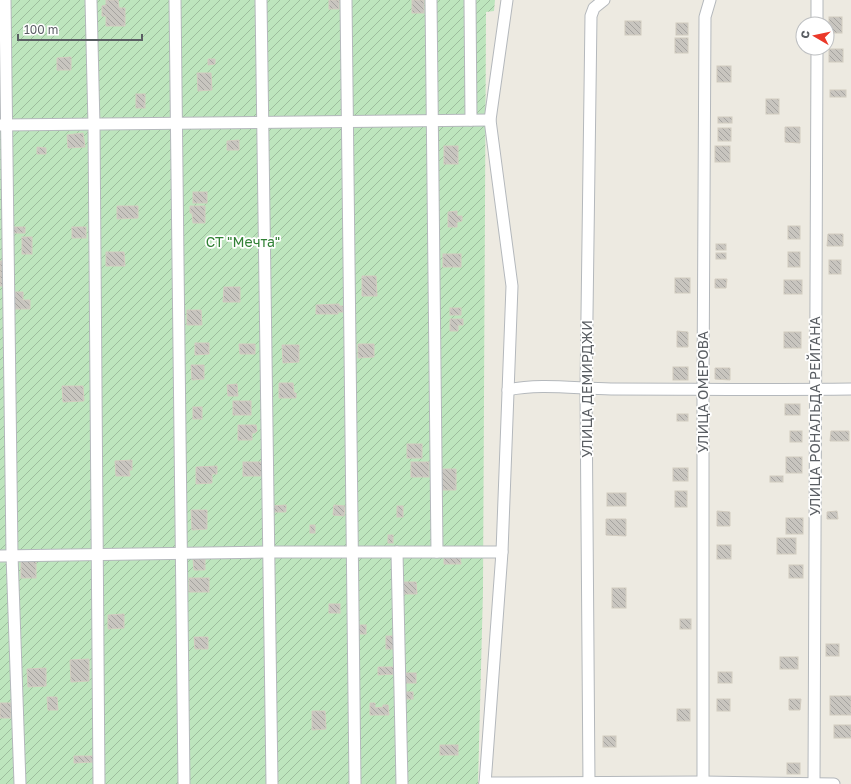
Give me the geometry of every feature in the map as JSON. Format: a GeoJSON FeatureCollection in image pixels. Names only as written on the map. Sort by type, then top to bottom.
{"type":"FeatureCollection","features":[{"type":"Feature","properties":{"kind":"street"},"geometry":{"type":"LineString","coordinates":[[5,0],[3,125],[12,555],[20,784]]}},
{"type":"Feature","properties":{"kind":"street"},"geometry":{"type":"LineString","coordinates":[[91,0],[94,125],[96,554],[99,784]]}},
{"type":"Feature","properties":{"kind":"street"},"geometry":{"type":"LineString","coordinates":[[175,0],[184,784]]}},
{"type":"Feature","properties":{"kind":"street"},"geometry":{"type":"LineString","coordinates":[[261,0],[272,784]]}},
{"type":"Feature","properties":{"kind":"street"},"geometry":{"type":"LineString","coordinates":[[346,0],[355,784]]}},
{"type":"Feature","properties":{"kind":"street"},"geometry":{"type":"LineString","coordinates":[[431,0],[437,552]]}},
{"type":"Feature","properties":{"kind":"street"},"geometry":{"type":"LineString","coordinates":[[470,0],[471,120]]}},
{"type":"Feature","properties":{"kind":"street"},"geometry":{"type":"LineString","coordinates":[[507,0],[490,120],[512,286],[502,552],[485,784],[834,784]]}},
{"type":"Feature","properties":{"kind":"street","name":"УЛИЦА ДЕМИРДЖИ"},"geometry":{"type":"LineString","coordinates":[[589,783],[586,388],[591,16],[594,8],[604,0]]}},
{"type":"Feature","properties":{"kind":"street","name":"УЛИЦА ОМЕРОВА"},"geometry":{"type":"LineString","coordinates":[[702,783],[702,389],[706,17],[710,0]]}},
{"type":"Feature","properties":{"kind":"street"},"geometry":{"type":"LineString","coordinates":[[817,0],[817,16]]}},
{"type":"Feature","properties":{"kind":"street","name":"УЛИЦА РОНАЛЬДА РЕЙГАНА"},"geometry":{"type":"LineString","coordinates":[[814,784],[817,56]]}},
{"type":"Feature","properties":{"kind":"street"},"geometry":{"type":"LineString","coordinates":[[3,125],[490,120]]}},
{"type":"Feature","properties":{"kind":"street"},"geometry":{"type":"LineString","coordinates":[[508,390],[533,387],[815,390],[851,389]]}},
{"type":"Feature","properties":{"kind":"street"},"geometry":{"type":"LineString","coordinates":[[0,556],[268,552],[502,552]]}},
{"type":"Feature","properties":{"kind":"street"},"geometry":{"type":"LineString","coordinates":[[397,552],[402,784]]}},
{"type":"Feature","properties":{"kind":"green space","name":"СТ \"Мечта\""},"geometry":{"type":"Polygon","coordinates":[[[0,0],[495,0],[494,11],[486,12],[483,591],[478,784],[0,784],[0,0]]]}},
{"type":"Feature","properties":{"kind":"building"},"geometry":{"type":"Polygon","coordinates":[[[106,0],[118,0],[119,8],[125,8],[125,26],[106,26],[106,16],[102,16],[102,6],[106,5],[106,0]]]}},
{"type":"Feature","properties":{"kind":"building"},"geometry":{"type":"Polygon","coordinates":[[[329,0],[339,0],[339,9],[329,9],[329,0]]]}},
{"type":"Feature","properties":{"kind":"building"},"geometry":{"type":"Polygon","coordinates":[[[412,0],[424,0],[424,13],[412,13],[412,0]]]}},
{"type":"Feature","properties":{"kind":"building"},"geometry":{"type":"Polygon","coordinates":[[[835,17],[842,17],[842,33],[835,33],[835,17]]]}},
{"type":"Feature","properties":{"kind":"building"},"geometry":{"type":"Polygon","coordinates":[[[625,21],[641,21],[641,35],[625,35],[625,21]]]}},
{"type":"Feature","properties":{"kind":"building"},"geometry":{"type":"Polygon","coordinates":[[[676,23],[688,23],[688,35],[676,35],[676,23]]]}},
{"type":"Feature","properties":{"kind":"building"},"geometry":{"type":"Polygon","coordinates":[[[675,38],[688,38],[688,53],[675,53],[675,38]]]}},
{"type":"Feature","properties":{"kind":"building"},"geometry":{"type":"Polygon","coordinates":[[[835,49],[843,49],[843,62],[829,62],[829,56],[835,56],[835,49]]]}},
{"type":"Feature","properties":{"kind":"building"},"geometry":{"type":"Polygon","coordinates":[[[71,57],[71,70],[57,70],[57,58],[71,57]]]}},
{"type":"Feature","properties":{"kind":"building"},"geometry":{"type":"Polygon","coordinates":[[[208,59],[215,59],[215,64],[208,65],[208,59]]]}},
{"type":"Feature","properties":{"kind":"building"},"geometry":{"type":"Polygon","coordinates":[[[717,66],[731,66],[731,82],[717,82],[717,66]]]}},
{"type":"Feature","properties":{"kind":"building"},"geometry":{"type":"Polygon","coordinates":[[[197,73],[211,73],[212,90],[198,91],[197,73]]]}},
{"type":"Feature","properties":{"kind":"building"},"geometry":{"type":"Polygon","coordinates":[[[830,90],[846,90],[846,97],[830,97],[830,90]]]}},
{"type":"Feature","properties":{"kind":"building"},"geometry":{"type":"Polygon","coordinates":[[[136,94],[145,94],[145,108],[136,108],[136,94]]]}},
{"type":"Feature","properties":{"kind":"building"},"geometry":{"type":"Polygon","coordinates":[[[766,99],[779,99],[779,114],[766,114],[766,99]]]}},
{"type":"Feature","properties":{"kind":"building"},"geometry":{"type":"Polygon","coordinates":[[[718,117],[732,117],[732,123],[718,123],[718,117]]]}},
{"type":"Feature","properties":{"kind":"building"},"geometry":{"type":"Polygon","coordinates":[[[785,127],[800,127],[800,143],[785,142],[785,127]]]}},
{"type":"Feature","properties":{"kind":"building"},"geometry":{"type":"Polygon","coordinates":[[[718,128],[731,128],[731,141],[718,141],[718,128]]]}},
{"type":"Feature","properties":{"kind":"building"},"geometry":{"type":"Polygon","coordinates":[[[83,133],[85,147],[68,148],[67,135],[83,133]]]}},
{"type":"Feature","properties":{"kind":"building"},"geometry":{"type":"Polygon","coordinates":[[[239,140],[239,150],[227,150],[227,141],[239,140]]]}},
{"type":"Feature","properties":{"kind":"building"},"geometry":{"type":"Polygon","coordinates":[[[444,146],[458,146],[458,164],[444,164],[444,146]]]}},
{"type":"Feature","properties":{"kind":"building"},"geometry":{"type":"Polygon","coordinates":[[[715,146],[730,146],[730,162],[715,162],[715,146]]]}},
{"type":"Feature","properties":{"kind":"building"},"geometry":{"type":"Polygon","coordinates":[[[37,147],[46,148],[46,154],[37,154],[37,147]]]}},
{"type":"Feature","properties":{"kind":"building"},"geometry":{"type":"Polygon","coordinates":[[[193,192],[207,192],[207,203],[193,203],[193,192]]]}},
{"type":"Feature","properties":{"kind":"building"},"geometry":{"type":"Polygon","coordinates":[[[117,206],[138,206],[138,218],[117,219],[117,206]]]}},
{"type":"Feature","properties":{"kind":"building"},"geometry":{"type":"Polygon","coordinates":[[[190,206],[205,206],[205,223],[193,223],[192,213],[190,213],[190,206]]]}},
{"type":"Feature","properties":{"kind":"building"},"geometry":{"type":"Polygon","coordinates":[[[457,211],[457,216],[462,216],[462,221],[457,222],[457,227],[448,227],[448,212],[457,211]]]}},
{"type":"Feature","properties":{"kind":"building"},"geometry":{"type":"Polygon","coordinates":[[[788,226],[800,226],[800,239],[788,239],[788,226]]]}},
{"type":"Feature","properties":{"kind":"building"},"geometry":{"type":"Polygon","coordinates":[[[13,227],[25,227],[25,233],[13,233],[13,227]]]}},
{"type":"Feature","properties":{"kind":"building"},"geometry":{"type":"Polygon","coordinates":[[[72,227],[86,227],[86,238],[72,238],[72,227]]]}},
{"type":"Feature","properties":{"kind":"building"},"geometry":{"type":"Polygon","coordinates":[[[828,234],[843,234],[843,246],[827,246],[828,234]]]}},
{"type":"Feature","properties":{"kind":"building"},"geometry":{"type":"Polygon","coordinates":[[[22,237],[32,237],[32,254],[22,254],[22,237]]]}},
{"type":"Feature","properties":{"kind":"building"},"geometry":{"type":"Polygon","coordinates":[[[716,244],[726,244],[726,250],[716,250],[716,244]]]}},
{"type":"Feature","properties":{"kind":"building"},"geometry":{"type":"Polygon","coordinates":[[[106,252],[124,252],[125,266],[106,266],[106,252]]]}},
{"type":"Feature","properties":{"kind":"building"},"geometry":{"type":"Polygon","coordinates":[[[788,252],[800,252],[800,267],[788,267],[788,252]]]}},
{"type":"Feature","properties":{"kind":"building"},"geometry":{"type":"Polygon","coordinates":[[[716,253],[726,253],[726,259],[716,259],[716,253]]]}},
{"type":"Feature","properties":{"kind":"building"},"geometry":{"type":"Polygon","coordinates":[[[443,254],[461,254],[461,267],[443,267],[443,254]]]}},
{"type":"Feature","properties":{"kind":"building"},"geometry":{"type":"Polygon","coordinates":[[[829,260],[841,260],[841,274],[829,274],[829,260]]]}},
{"type":"Feature","properties":{"kind":"building"},"geometry":{"type":"Polygon","coordinates":[[[0,261],[5,261],[5,286],[0,286],[0,261]]]}},
{"type":"Feature","properties":{"kind":"building"},"geometry":{"type":"Polygon","coordinates":[[[362,276],[376,276],[377,296],[362,296],[362,276]]]}},
{"type":"Feature","properties":{"kind":"building"},"geometry":{"type":"Polygon","coordinates":[[[675,278],[690,278],[690,293],[675,293],[675,278]]]}},
{"type":"Feature","properties":{"kind":"building"},"geometry":{"type":"Polygon","coordinates":[[[715,279],[727,279],[726,288],[715,288],[715,279]]]}},
{"type":"Feature","properties":{"kind":"building"},"geometry":{"type":"Polygon","coordinates":[[[784,280],[802,280],[802,294],[784,294],[784,280]]]}},
{"type":"Feature","properties":{"kind":"building"},"geometry":{"type":"Polygon","coordinates":[[[224,287],[240,287],[240,302],[223,302],[224,287]]]}},
{"type":"Feature","properties":{"kind":"building"},"geometry":{"type":"Polygon","coordinates":[[[14,292],[23,292],[23,300],[30,300],[30,309],[14,309],[14,292]]]}},
{"type":"Feature","properties":{"kind":"building"},"geometry":{"type":"Polygon","coordinates":[[[339,304],[339,306],[346,306],[346,312],[338,312],[338,314],[316,314],[316,305],[339,304]]]}},
{"type":"Feature","properties":{"kind":"building"},"geometry":{"type":"Polygon","coordinates":[[[450,308],[461,308],[461,315],[450,315],[450,308]]]}},
{"type":"Feature","properties":{"kind":"building"},"geometry":{"type":"Polygon","coordinates":[[[187,310],[201,310],[202,325],[187,325],[187,310]]]}},
{"type":"Feature","properties":{"kind":"building"},"geometry":{"type":"Polygon","coordinates":[[[450,319],[463,319],[463,325],[458,325],[458,331],[450,331],[450,319]]]}},
{"type":"Feature","properties":{"kind":"building"},"geometry":{"type":"Polygon","coordinates":[[[677,331],[688,332],[688,347],[677,347],[677,331]]]}},
{"type":"Feature","properties":{"kind":"building"},"geometry":{"type":"Polygon","coordinates":[[[784,332],[801,332],[801,348],[784,348],[784,332]]]}},
{"type":"Feature","properties":{"kind":"building"},"geometry":{"type":"Polygon","coordinates":[[[195,343],[209,343],[209,354],[195,355],[195,343]]]}},
{"type":"Feature","properties":{"kind":"building"},"geometry":{"type":"Polygon","coordinates":[[[239,344],[255,344],[255,354],[240,354],[239,344]]]}},
{"type":"Feature","properties":{"kind":"building"},"geometry":{"type":"Polygon","coordinates":[[[358,344],[374,344],[374,357],[358,358],[358,344]]]}},
{"type":"Feature","properties":{"kind":"building"},"geometry":{"type":"Polygon","coordinates":[[[282,345],[299,345],[299,362],[283,363],[282,345]]]}},
{"type":"Feature","properties":{"kind":"building"},"geometry":{"type":"Polygon","coordinates":[[[191,365],[204,365],[204,379],[192,380],[191,365]]]}},
{"type":"Feature","properties":{"kind":"building"},"geometry":{"type":"Polygon","coordinates":[[[673,367],[688,367],[688,380],[673,380],[673,367]]]}},
{"type":"Feature","properties":{"kind":"building"},"geometry":{"type":"Polygon","coordinates":[[[715,368],[730,368],[730,380],[715,379],[715,368]]]}},
{"type":"Feature","properties":{"kind":"building"},"geometry":{"type":"Polygon","coordinates":[[[279,383],[293,383],[296,398],[279,398],[279,383]]]}},
{"type":"Feature","properties":{"kind":"building"},"geometry":{"type":"Polygon","coordinates":[[[237,384],[238,396],[228,396],[227,385],[237,384]]]}},
{"type":"Feature","properties":{"kind":"building"},"geometry":{"type":"Polygon","coordinates":[[[62,386],[83,386],[84,401],[63,402],[62,386]]]}},
{"type":"Feature","properties":{"kind":"building"},"geometry":{"type":"Polygon","coordinates":[[[233,401],[251,401],[251,415],[233,415],[233,401]]]}},
{"type":"Feature","properties":{"kind":"building"},"geometry":{"type":"Polygon","coordinates":[[[785,404],[800,404],[800,415],[785,415],[785,404]]]}},
{"type":"Feature","properties":{"kind":"building"},"geometry":{"type":"Polygon","coordinates":[[[193,407],[202,407],[202,419],[193,419],[193,407]]]}},
{"type":"Feature","properties":{"kind":"building"},"geometry":{"type":"Polygon","coordinates":[[[677,414],[688,414],[688,421],[677,421],[677,414]]]}},
{"type":"Feature","properties":{"kind":"building"},"geometry":{"type":"Polygon","coordinates":[[[238,425],[256,425],[257,431],[252,433],[252,440],[238,440],[238,425]]]}},
{"type":"Feature","properties":{"kind":"building"},"geometry":{"type":"Polygon","coordinates":[[[790,431],[802,431],[802,442],[790,442],[790,431]]]}},
{"type":"Feature","properties":{"kind":"building"},"geometry":{"type":"Polygon","coordinates":[[[831,431],[849,431],[849,441],[830,441],[831,431]]]}},
{"type":"Feature","properties":{"kind":"building"},"geometry":{"type":"Polygon","coordinates":[[[407,444],[422,444],[422,458],[407,458],[407,444]]]}},
{"type":"Feature","properties":{"kind":"building"},"geometry":{"type":"Polygon","coordinates":[[[786,457],[802,457],[802,473],[786,473],[786,457]]]}},
{"type":"Feature","properties":{"kind":"building"},"geometry":{"type":"Polygon","coordinates":[[[132,460],[132,470],[129,470],[130,476],[116,476],[115,461],[132,460]]]}},
{"type":"Feature","properties":{"kind":"building"},"geometry":{"type":"Polygon","coordinates":[[[243,462],[262,462],[262,476],[243,476],[243,462]]]}},
{"type":"Feature","properties":{"kind":"building"},"geometry":{"type":"Polygon","coordinates":[[[411,462],[429,462],[429,477],[411,477],[411,462]]]}},
{"type":"Feature","properties":{"kind":"building"},"geometry":{"type":"Polygon","coordinates":[[[217,466],[217,474],[212,474],[212,483],[196,484],[196,467],[217,466]]]}},
{"type":"Feature","properties":{"kind":"building"},"geometry":{"type":"Polygon","coordinates":[[[673,468],[688,468],[688,481],[673,481],[673,468]]]}},
{"type":"Feature","properties":{"kind":"building"},"geometry":{"type":"Polygon","coordinates":[[[439,469],[456,469],[456,490],[440,490],[439,469]]]}},
{"type":"Feature","properties":{"kind":"building"},"geometry":{"type":"Polygon","coordinates":[[[770,476],[783,476],[783,482],[770,482],[770,476]]]}},
{"type":"Feature","properties":{"kind":"building"},"geometry":{"type":"Polygon","coordinates":[[[675,491],[687,491],[687,507],[675,507],[675,491]]]}},
{"type":"Feature","properties":{"kind":"building"},"geometry":{"type":"Polygon","coordinates":[[[607,493],[626,493],[626,506],[607,506],[607,493]]]}},
{"type":"Feature","properties":{"kind":"building"},"geometry":{"type":"Polygon","coordinates":[[[286,505],[286,512],[270,512],[270,506],[286,505]]]}},
{"type":"Feature","properties":{"kind":"building"},"geometry":{"type":"Polygon","coordinates":[[[334,505],[345,506],[344,516],[333,515],[334,505]]]}},
{"type":"Feature","properties":{"kind":"building"},"geometry":{"type":"Polygon","coordinates":[[[397,506],[403,506],[403,517],[397,517],[397,506]]]}},
{"type":"Feature","properties":{"kind":"building"},"geometry":{"type":"Polygon","coordinates":[[[191,510],[207,510],[207,529],[192,530],[191,510]]]}},
{"type":"Feature","properties":{"kind":"building"},"geometry":{"type":"Polygon","coordinates":[[[717,511],[730,512],[730,526],[717,526],[717,511]]]}},
{"type":"Feature","properties":{"kind":"building"},"geometry":{"type":"Polygon","coordinates":[[[837,511],[838,519],[827,519],[827,512],[837,511]]]}},
{"type":"Feature","properties":{"kind":"building"},"geometry":{"type":"Polygon","coordinates":[[[786,518],[803,518],[803,534],[786,534],[786,518]]]}},
{"type":"Feature","properties":{"kind":"building"},"geometry":{"type":"Polygon","coordinates":[[[606,519],[626,519],[626,536],[606,535],[606,519]]]}},
{"type":"Feature","properties":{"kind":"building"},"geometry":{"type":"Polygon","coordinates":[[[310,525],[315,525],[315,533],[310,533],[310,525]]]}},
{"type":"Feature","properties":{"kind":"building"},"geometry":{"type":"Polygon","coordinates":[[[388,535],[393,535],[393,543],[388,543],[388,535]]]}},
{"type":"Feature","properties":{"kind":"building"},"geometry":{"type":"Polygon","coordinates":[[[777,538],[796,538],[796,554],[777,554],[777,538]]]}},
{"type":"Feature","properties":{"kind":"building"},"geometry":{"type":"Polygon","coordinates":[[[717,545],[731,545],[731,559],[717,559],[717,545]]]}},
{"type":"Feature","properties":{"kind":"building"},"geometry":{"type":"Polygon","coordinates":[[[444,555],[460,555],[461,564],[444,564],[444,555]]]}},
{"type":"Feature","properties":{"kind":"building"},"geometry":{"type":"Polygon","coordinates":[[[21,558],[36,558],[36,578],[21,578],[21,558]]]}},
{"type":"Feature","properties":{"kind":"building"},"geometry":{"type":"Polygon","coordinates":[[[193,559],[205,559],[205,570],[194,570],[193,559]]]}},
{"type":"Feature","properties":{"kind":"building"},"geometry":{"type":"Polygon","coordinates":[[[789,565],[803,565],[803,578],[789,578],[789,565]]]}},
{"type":"Feature","properties":{"kind":"building"},"geometry":{"type":"Polygon","coordinates":[[[189,578],[209,578],[209,592],[189,592],[189,578]]]}},
{"type":"Feature","properties":{"kind":"building"},"geometry":{"type":"Polygon","coordinates":[[[403,582],[416,582],[417,594],[403,594],[403,582]]]}},
{"type":"Feature","properties":{"kind":"building"},"geometry":{"type":"Polygon","coordinates":[[[612,588],[626,588],[626,608],[612,608],[612,588]]]}},
{"type":"Feature","properties":{"kind":"building"},"geometry":{"type":"Polygon","coordinates":[[[329,604],[340,604],[340,613],[329,613],[329,604]]]}},
{"type":"Feature","properties":{"kind":"building"},"geometry":{"type":"Polygon","coordinates":[[[124,614],[124,628],[108,629],[108,615],[124,614]]]}},
{"type":"Feature","properties":{"kind":"building"},"geometry":{"type":"Polygon","coordinates":[[[680,619],[691,619],[691,629],[680,629],[680,619]]]}},
{"type":"Feature","properties":{"kind":"building"},"geometry":{"type":"Polygon","coordinates":[[[358,625],[366,625],[366,634],[358,634],[358,625]]]}},
{"type":"Feature","properties":{"kind":"building"},"geometry":{"type":"Polygon","coordinates":[[[386,636],[396,636],[396,649],[386,649],[386,636]]]}},
{"type":"Feature","properties":{"kind":"building"},"geometry":{"type":"Polygon","coordinates":[[[194,637],[208,637],[208,649],[195,649],[194,637]]]}},
{"type":"Feature","properties":{"kind":"building"},"geometry":{"type":"Polygon","coordinates":[[[826,644],[839,644],[839,656],[826,656],[826,644]]]}},
{"type":"Feature","properties":{"kind":"building"},"geometry":{"type":"Polygon","coordinates":[[[780,657],[798,657],[798,669],[780,669],[780,657]]]}},
{"type":"Feature","properties":{"kind":"building"},"geometry":{"type":"Polygon","coordinates":[[[89,659],[89,681],[71,682],[70,660],[89,659]]]}},
{"type":"Feature","properties":{"kind":"building"},"geometry":{"type":"Polygon","coordinates":[[[378,667],[396,667],[396,674],[378,675],[378,667]]]}},
{"type":"Feature","properties":{"kind":"building"},"geometry":{"type":"Polygon","coordinates":[[[46,668],[46,686],[28,687],[27,669],[46,668]]]}},
{"type":"Feature","properties":{"kind":"building"},"geometry":{"type":"Polygon","coordinates":[[[718,672],[732,672],[732,683],[718,683],[718,672]]]}},
{"type":"Feature","properties":{"kind":"building"},"geometry":{"type":"Polygon","coordinates":[[[403,673],[416,673],[416,683],[403,683],[403,673]]]}},
{"type":"Feature","properties":{"kind":"building"},"geometry":{"type":"Polygon","coordinates":[[[406,692],[413,692],[413,699],[406,699],[406,692]]]}},
{"type":"Feature","properties":{"kind":"building"},"geometry":{"type":"Polygon","coordinates":[[[830,696],[851,696],[851,715],[830,715],[830,696]]]}},
{"type":"Feature","properties":{"kind":"building"},"geometry":{"type":"Polygon","coordinates":[[[47,697],[57,697],[58,710],[48,710],[47,697]]]}},
{"type":"Feature","properties":{"kind":"building"},"geometry":{"type":"Polygon","coordinates":[[[717,699],[730,699],[730,711],[717,711],[717,699]]]}},
{"type":"Feature","properties":{"kind":"building"},"geometry":{"type":"Polygon","coordinates":[[[789,699],[801,699],[800,710],[789,710],[789,699]]]}},
{"type":"Feature","properties":{"kind":"building"},"geometry":{"type":"Polygon","coordinates":[[[0,703],[11,703],[11,718],[0,718],[0,703]]]}},
{"type":"Feature","properties":{"kind":"building"},"geometry":{"type":"Polygon","coordinates":[[[370,703],[375,703],[375,708],[388,705],[389,715],[370,715],[370,703]]]}},
{"type":"Feature","properties":{"kind":"building"},"geometry":{"type":"Polygon","coordinates":[[[677,709],[690,709],[690,721],[677,721],[677,709]]]}},
{"type":"Feature","properties":{"kind":"building"},"geometry":{"type":"Polygon","coordinates":[[[312,711],[325,711],[326,729],[312,730],[312,711]]]}},
{"type":"Feature","properties":{"kind":"building"},"geometry":{"type":"Polygon","coordinates":[[[834,725],[851,725],[851,738],[834,738],[834,725]]]}},
{"type":"Feature","properties":{"kind":"building"},"geometry":{"type":"Polygon","coordinates":[[[603,736],[616,736],[616,747],[603,747],[603,736]]]}},
{"type":"Feature","properties":{"kind":"building"},"geometry":{"type":"Polygon","coordinates":[[[440,745],[458,745],[458,755],[440,755],[440,745]]]}},
{"type":"Feature","properties":{"kind":"building"},"geometry":{"type":"Polygon","coordinates":[[[74,756],[94,756],[94,762],[74,763],[74,756]]]}},
{"type":"Feature","properties":{"kind":"building"},"geometry":{"type":"Polygon","coordinates":[[[787,763],[800,763],[800,774],[787,774],[787,763]]]}}]}
